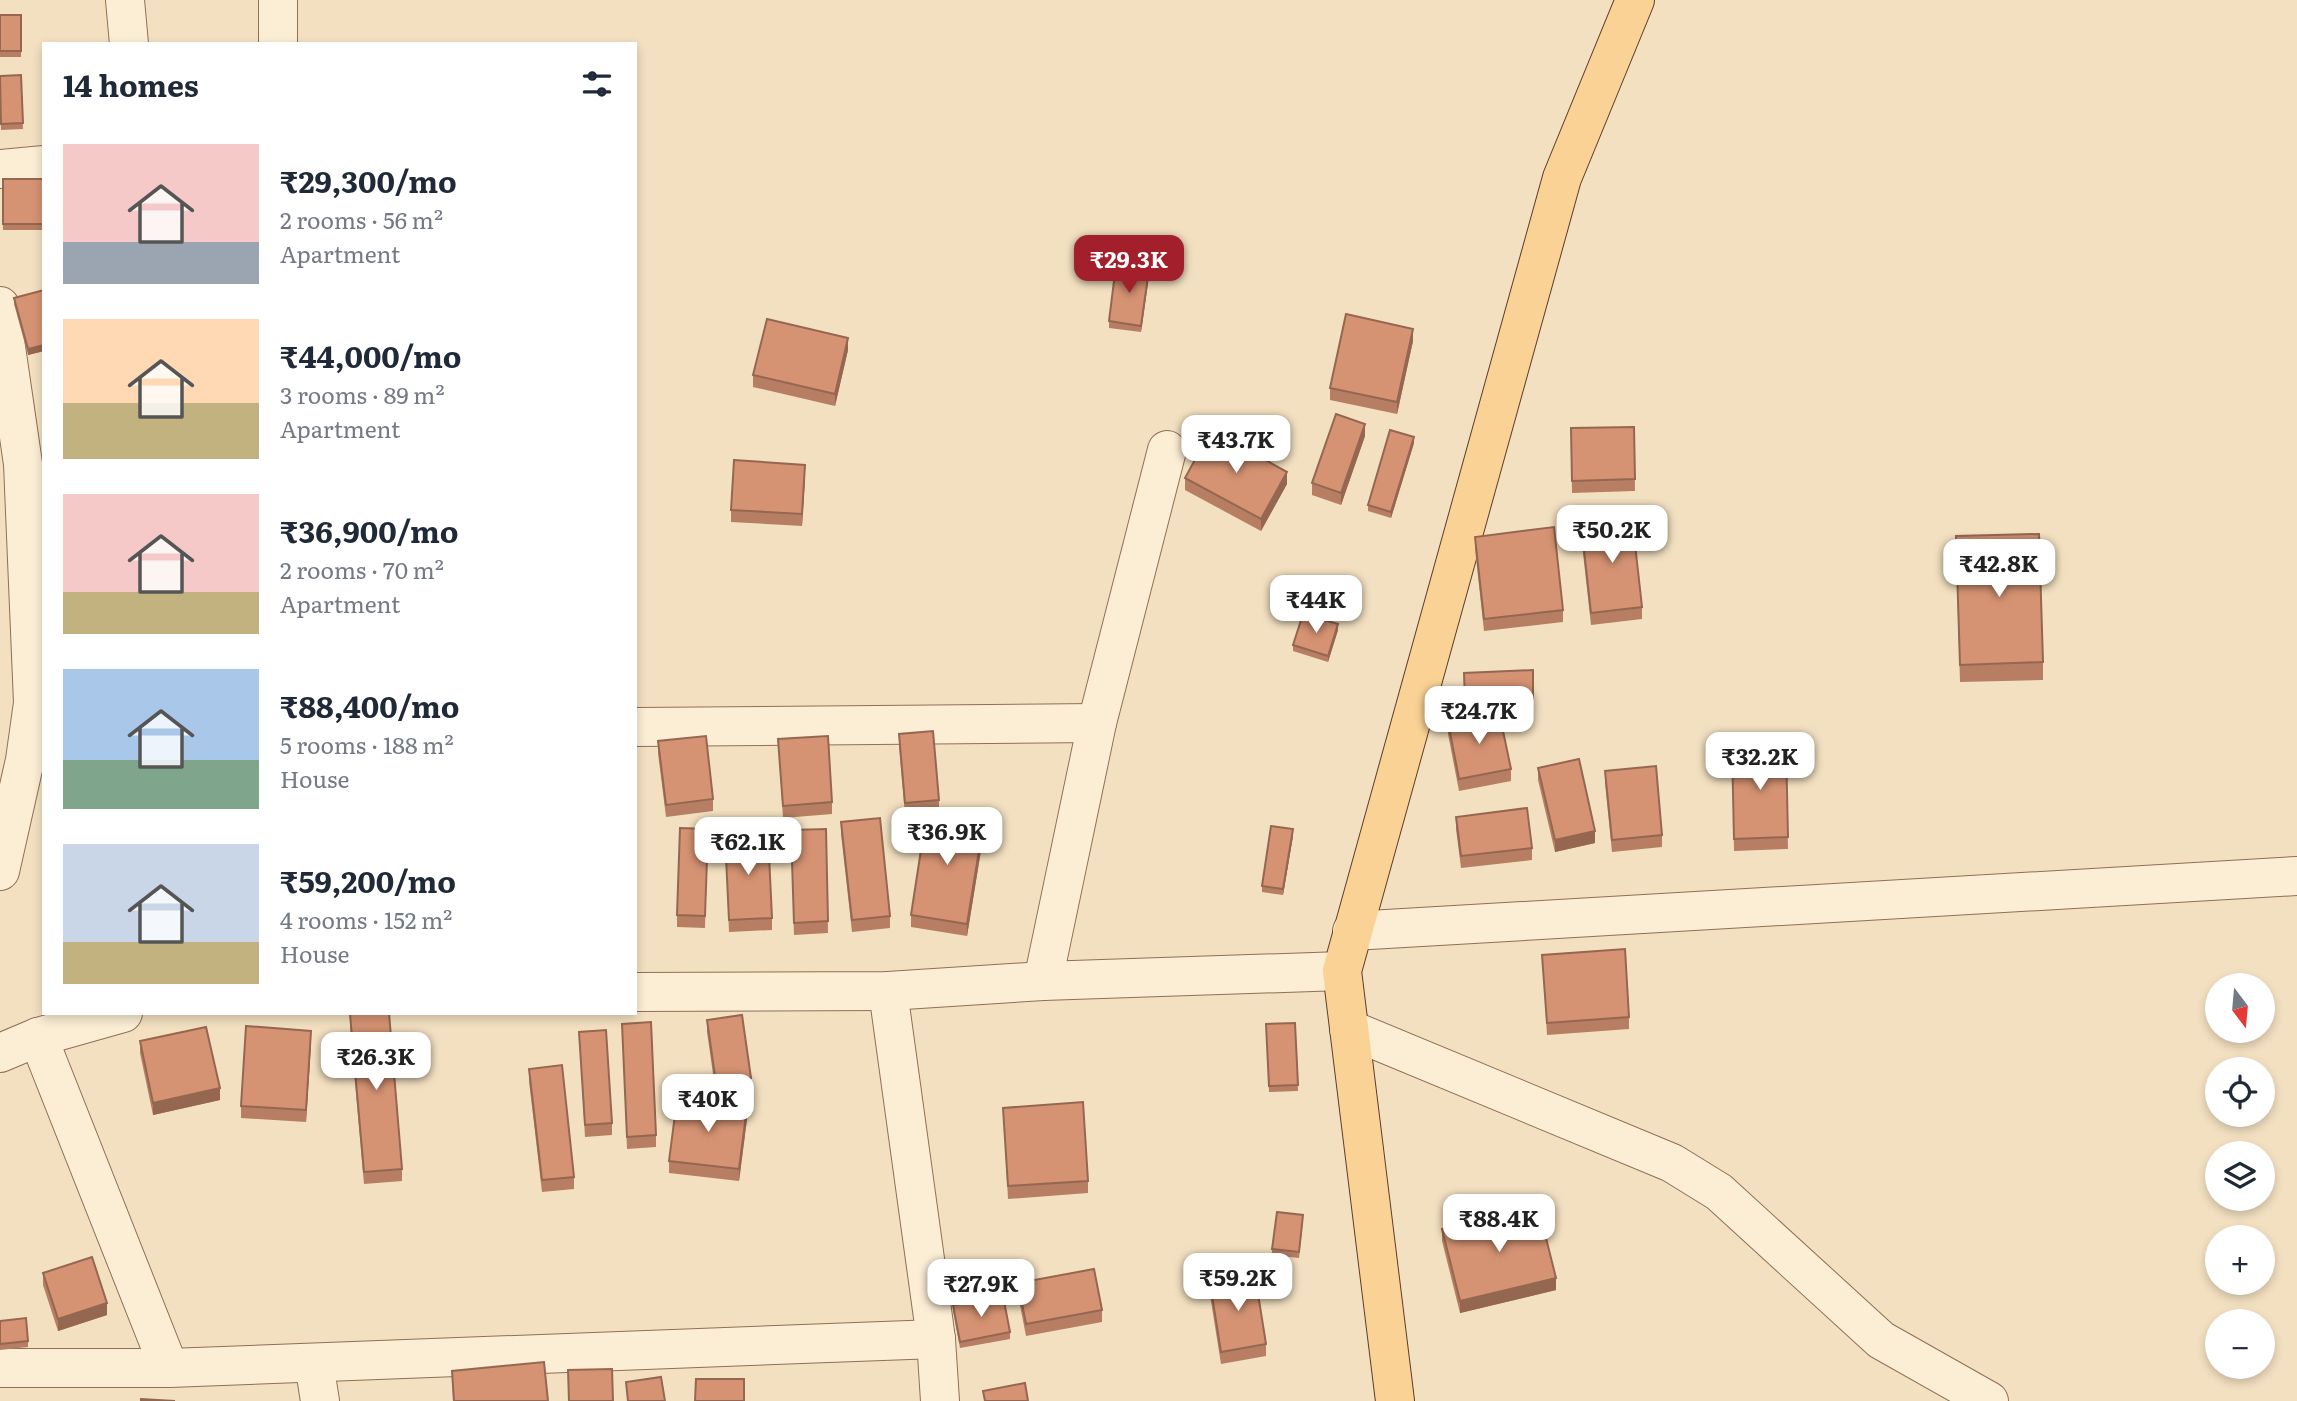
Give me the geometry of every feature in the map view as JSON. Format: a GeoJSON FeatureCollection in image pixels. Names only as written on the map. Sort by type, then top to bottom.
{"type":"FeatureCollection","features":[{"type":"Feature","properties":{"kind":"main road"},"geometry":{"type":"LineString","coordinates":[[1395,1401],[1342,971],[1562,178],[1635,0]]}},
{"type":"Feature","properties":{"kind":"street"},"geometry":{"type":"LineString","coordinates":[[125,0],[129,42]]}},
{"type":"Feature","properties":{"kind":"street"},"geometry":{"type":"LineString","coordinates":[[278,0],[278,42]]}},
{"type":"Feature","properties":{"kind":"street"},"geometry":{"type":"LineString","coordinates":[[0,169],[42,165]]}},
{"type":"Feature","properties":{"kind":"street"},"geometry":{"type":"LineString","coordinates":[[0,306],[23,464],[38,703],[0,871]]}},
{"type":"Feature","properties":{"kind":"street"},"geometry":{"type":"LineString","coordinates":[[1043,981],[1097,723],[1167,450]]}},
{"type":"Feature","properties":{"kind":"street"},"geometry":{"type":"LineString","coordinates":[[637,727],[1097,723]]}},
{"type":"Feature","properties":{"kind":"street"},"geometry":{"type":"LineString","coordinates":[[1352,931],[2297,876]]}},
{"type":"Feature","properties":{"kind":"street"},"geometry":{"type":"LineString","coordinates":[[637,992],[888,991],[1043,981],[1342,971]]}},
{"type":"Feature","properties":{"kind":"street"},"geometry":{"type":"LineString","coordinates":[[888,991],[936,1339],[940,1401]]}},
{"type":"Feature","properties":{"kind":"street"},"geometry":{"type":"LineString","coordinates":[[0,1053],[38,1037],[116,1015]]}},
{"type":"Feature","properties":{"kind":"street"},"geometry":{"type":"LineString","coordinates":[[1349,1029],[1672,1163],[1698,1177],[1719,1192],[1881,1339],[1989,1401]]}},
{"type":"Feature","properties":{"kind":"street"},"geometry":{"type":"LineString","coordinates":[[38,1037],[169,1368]]}},
{"type":"Feature","properties":{"kind":"street"},"geometry":{"type":"LineString","coordinates":[[0,1367],[169,1368],[936,1339]]}},
{"type":"Feature","properties":{"kind":"street"},"geometry":{"type":"LineString","coordinates":[[314,1363],[320,1401]]}},
{"type":"Feature","properties":{"kind":"building"},"geometry":{"type":"Polygon","coordinates":[[[0,15],[21,15],[21,51],[0,51],[0,15]]]}},
{"type":"Feature","properties":{"kind":"building"},"geometry":{"type":"Polygon","coordinates":[[[21,75],[23,123],[1,124],[0,76],[21,75]]]}},
{"type":"Feature","properties":{"kind":"building"},"geometry":{"type":"Polygon","coordinates":[[[3,179],[42,179],[42,224],[3,224],[3,179]]]}},
{"type":"Feature","properties":{"kind":"building"},"geometry":{"type":"Polygon","coordinates":[[[1116,265],[1149,269],[1141,326],[1109,321],[1116,265]]]}},
{"type":"Feature","properties":{"kind":"building"},"geometry":{"type":"Polygon","coordinates":[[[42,291],[42,346],[28,349],[14,298],[42,291]]]}},
{"type":"Feature","properties":{"kind":"building"},"geometry":{"type":"Polygon","coordinates":[[[1346,314],[1413,329],[1397,402],[1330,388],[1346,314]]]}},
{"type":"Feature","properties":{"kind":"building"},"geometry":{"type":"Polygon","coordinates":[[[767,319],[848,338],[835,394],[753,375],[767,319]]]}},
{"type":"Feature","properties":{"kind":"building"},"geometry":{"type":"Polygon","coordinates":[[[1336,414],[1365,424],[1341,493],[1312,483],[1336,414]]]}},
{"type":"Feature","properties":{"kind":"building"},"geometry":{"type":"Polygon","coordinates":[[[1634,427],[1635,479],[1572,481],[1571,428],[1634,427]]]}},
{"type":"Feature","properties":{"kind":"building"},"geometry":{"type":"Polygon","coordinates":[[[1211,430],[1287,472],[1261,519],[1185,478],[1211,430]]]}},
{"type":"Feature","properties":{"kind":"building"},"geometry":{"type":"Polygon","coordinates":[[[1390,430],[1414,437],[1391,512],[1368,505],[1390,430]]]}},
{"type":"Feature","properties":{"kind":"building"},"geometry":{"type":"Polygon","coordinates":[[[734,460],[805,465],[802,514],[731,510],[734,460]]]}},
{"type":"Feature","properties":{"kind":"building"},"geometry":{"type":"Polygon","coordinates":[[[1632,517],[1642,607],[1591,613],[1581,523],[1632,517]]]}},
{"type":"Feature","properties":{"kind":"building"},"geometry":{"type":"Polygon","coordinates":[[[1554,527],[1563,610],[1484,619],[1475,537],[1554,527]]]}},
{"type":"Feature","properties":{"kind":"building"},"geometry":{"type":"Polygon","coordinates":[[[2039,534],[2043,662],[1960,665],[1956,536],[2039,534]]]}},
{"type":"Feature","properties":{"kind":"building"},"geometry":{"type":"Polygon","coordinates":[[[1303,614],[1338,624],[1328,656],[1293,645],[1303,614]]]}},
{"type":"Feature","properties":{"kind":"building"},"geometry":{"type":"Polygon","coordinates":[[[1533,670],[1533,699],[1465,702],[1464,673],[1533,670]]]}},
{"type":"Feature","properties":{"kind":"building"},"geometry":{"type":"Polygon","coordinates":[[[1499,712],[1511,769],[1459,779],[1448,722],[1499,712]]]}},
{"type":"Feature","properties":{"kind":"building"},"geometry":{"type":"Polygon","coordinates":[[[933,731],[939,800],[905,803],[899,734],[933,731]]]}},
{"type":"Feature","properties":{"kind":"building"},"geometry":{"type":"Polygon","coordinates":[[[706,736],[713,799],[666,805],[658,741],[706,736]]]}},
{"type":"Feature","properties":{"kind":"building"},"geometry":{"type":"Polygon","coordinates":[[[828,736],[832,802],[783,806],[778,739],[828,736]]]}},
{"type":"Feature","properties":{"kind":"building"},"geometry":{"type":"Polygon","coordinates":[[[1786,745],[1788,837],[1734,839],[1732,747],[1786,745]]]}},
{"type":"Feature","properties":{"kind":"building"},"geometry":{"type":"Polygon","coordinates":[[[1579,759],[1595,831],[1555,840],[1538,768],[1579,759]]]}},
{"type":"Feature","properties":{"kind":"building"},"geometry":{"type":"Polygon","coordinates":[[[1656,766],[1662,835],[1612,840],[1605,771],[1656,766]]]}},
{"type":"Feature","properties":{"kind":"building"},"geometry":{"type":"Polygon","coordinates":[[[1527,808],[1532,848],[1461,856],[1456,817],[1527,808]]]}},
{"type":"Feature","properties":{"kind":"building"},"geometry":{"type":"Polygon","coordinates":[[[927,811],[984,820],[967,924],[911,915],[927,811]]]}},
{"type":"Feature","properties":{"kind":"building"},"geometry":{"type":"Polygon","coordinates":[[[880,818],[890,916],[852,920],[841,822],[880,818]]]}},
{"type":"Feature","properties":{"kind":"building"},"geometry":{"type":"Polygon","coordinates":[[[1271,826],[1293,829],[1283,889],[1262,886],[1271,826]]]}},
{"type":"Feature","properties":{"kind":"building"},"geometry":{"type":"Polygon","coordinates":[[[680,828],[708,829],[705,916],[677,915],[680,828]]]}},
{"type":"Feature","properties":{"kind":"building"},"geometry":{"type":"Polygon","coordinates":[[[826,829],[828,921],[794,923],[791,830],[826,829]]]}},
{"type":"Feature","properties":{"kind":"building"},"geometry":{"type":"Polygon","coordinates":[[[768,834],[772,918],[729,920],[725,836],[768,834]]]}},
{"type":"Feature","properties":{"kind":"building"},"geometry":{"type":"Polygon","coordinates":[[[1625,949],[1629,1017],[1547,1023],[1542,955],[1625,949]]]}},
{"type":"Feature","properties":{"kind":"building"},"geometry":{"type":"Polygon","coordinates":[[[350,1015],[389,1015],[402,1169],[364,1172],[350,1015]]]}},
{"type":"Feature","properties":{"kind":"building"},"geometry":{"type":"Polygon","coordinates":[[[742,1015],[751,1078],[716,1083],[707,1020],[742,1015]]]}},
{"type":"Feature","properties":{"kind":"building"},"geometry":{"type":"Polygon","coordinates":[[[651,1022],[656,1135],[627,1137],[622,1024],[651,1022]]]}},
{"type":"Feature","properties":{"kind":"building"},"geometry":{"type":"Polygon","coordinates":[[[1295,1023],[1298,1085],[1269,1086],[1266,1024],[1295,1023]]]}},
{"type":"Feature","properties":{"kind":"building"},"geometry":{"type":"Polygon","coordinates":[[[246,1026],[311,1031],[306,1110],[241,1106],[246,1026]]]}},
{"type":"Feature","properties":{"kind":"building"},"geometry":{"type":"Polygon","coordinates":[[[206,1027],[220,1088],[153,1103],[140,1041],[206,1027]]]}},
{"type":"Feature","properties":{"kind":"building"},"geometry":{"type":"Polygon","coordinates":[[[606,1030],[612,1123],[585,1125],[579,1032],[606,1030]]]}},
{"type":"Feature","properties":{"kind":"building"},"geometry":{"type":"Polygon","coordinates":[[[562,1065],[574,1177],[542,1180],[529,1069],[562,1065]]]}},
{"type":"Feature","properties":{"kind":"building"},"geometry":{"type":"Polygon","coordinates":[[[677,1099],[747,1107],[739,1169],[669,1161],[677,1099]]]}},
{"type":"Feature","properties":{"kind":"building"},"geometry":{"type":"Polygon","coordinates":[[[1083,1102],[1088,1181],[1008,1186],[1003,1108],[1083,1102]]]}},
{"type":"Feature","properties":{"kind":"building"},"geometry":{"type":"Polygon","coordinates":[[[1538,1206],[1556,1278],[1460,1301],[1442,1229],[1538,1206]]]}},
{"type":"Feature","properties":{"kind":"building"},"geometry":{"type":"Polygon","coordinates":[[[1277,1212],[1303,1215],[1299,1252],[1272,1249],[1277,1212]]]}},
{"type":"Feature","properties":{"kind":"building"},"geometry":{"type":"Polygon","coordinates":[[[92,1257],[107,1303],[58,1319],[43,1273],[92,1257]]]}},
{"type":"Feature","properties":{"kind":"building"},"geometry":{"type":"Polygon","coordinates":[[[1094,1269],[1102,1310],[1026,1324],[1018,1283],[1094,1269]]]}},
{"type":"Feature","properties":{"kind":"building"},"geometry":{"type":"Polygon","coordinates":[[[1255,1275],[1266,1344],[1221,1352],[1210,1283],[1255,1275]]]}},
{"type":"Feature","properties":{"kind":"building"},"geometry":{"type":"Polygon","coordinates":[[[1003,1296],[1010,1332],[960,1342],[953,1305],[1003,1296]]]}},
{"type":"Feature","properties":{"kind":"building"},"geometry":{"type":"Polygon","coordinates":[[[26,1318],[28,1341],[0,1344],[0,1321],[26,1318]]]}},
{"type":"Feature","properties":{"kind":"building"},"geometry":{"type":"Polygon","coordinates":[[[544,1362],[548,1401],[454,1401],[452,1371],[544,1362]]]}},
{"type":"Feature","properties":{"kind":"building"},"geometry":{"type":"Polygon","coordinates":[[[612,1369],[613,1401],[569,1401],[568,1370],[612,1369]]]}},
{"type":"Feature","properties":{"kind":"building"},"geometry":{"type":"Polygon","coordinates":[[[661,1377],[665,1401],[628,1401],[626,1382],[661,1377]]]}},
{"type":"Feature","properties":{"kind":"building"},"geometry":{"type":"Polygon","coordinates":[[[696,1379],[744,1379],[744,1401],[695,1401],[696,1379]]]}},
{"type":"Feature","properties":{"kind":"building"},"geometry":{"type":"Polygon","coordinates":[[[1025,1383],[1028,1401],[985,1401],[983,1391],[1025,1383]]]}},
{"type":"Feature","properties":{"kind":"building"},"geometry":{"type":"Polygon","coordinates":[[[141,1399],[175,1401],[141,1401],[141,1399]]]}}]}
